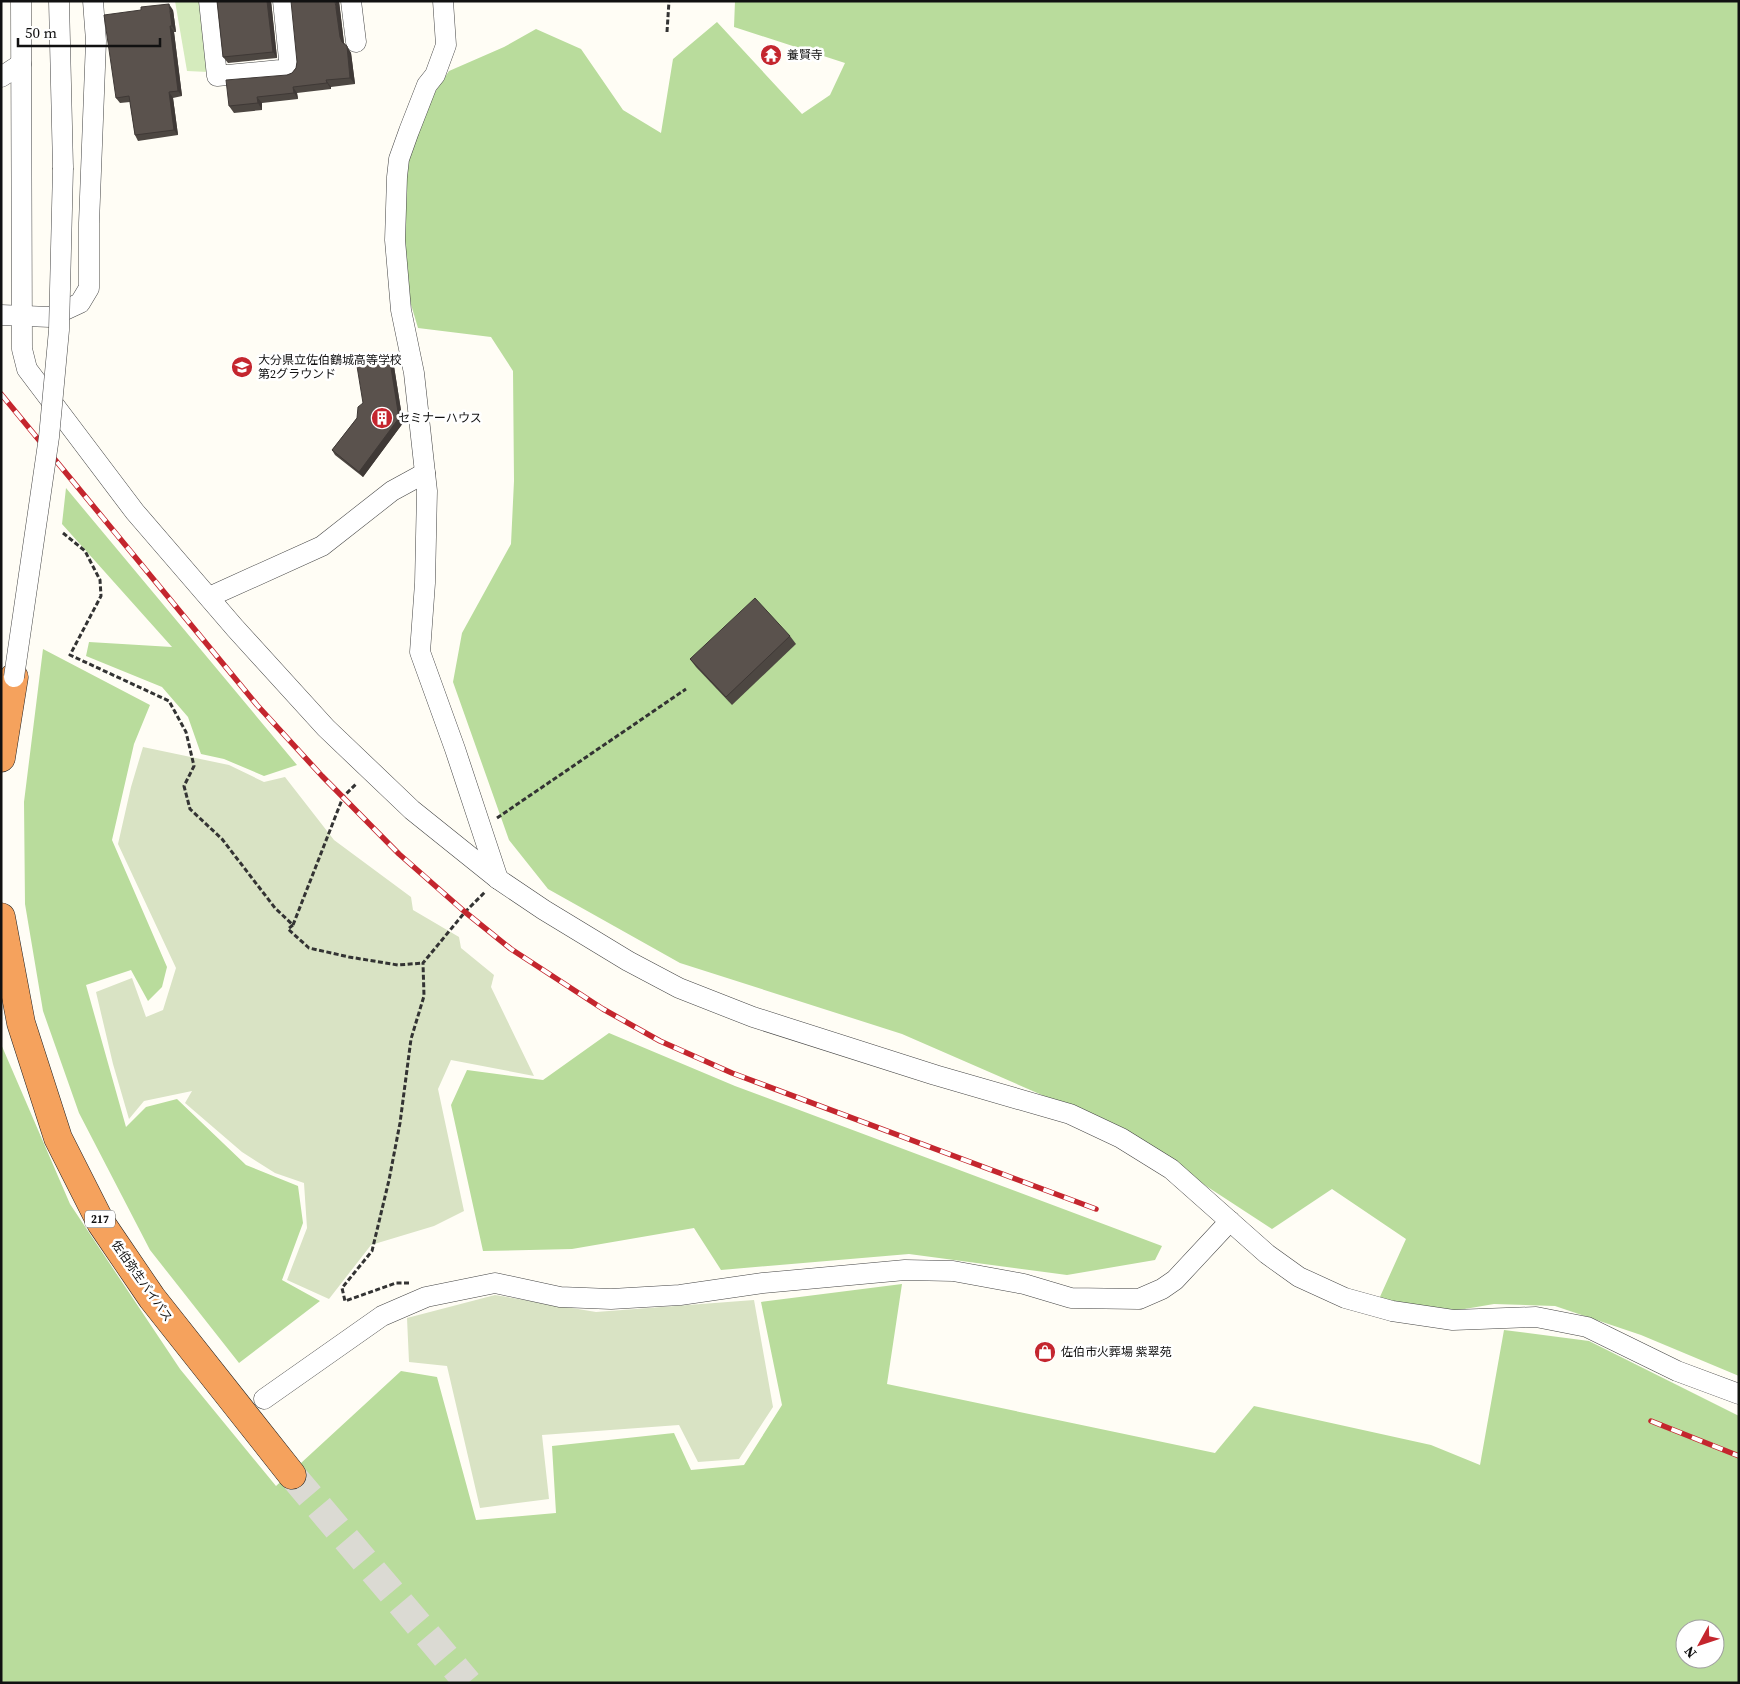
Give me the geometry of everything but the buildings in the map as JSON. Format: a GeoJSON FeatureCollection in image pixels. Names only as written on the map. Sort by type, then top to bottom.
{"type":"FeatureCollection","features":[{"type":"Feature","properties":{"kind":"highway"},"geometry":{"type":"LineString","coordinates":[[1,758],[14,677]]}},
{"type":"Feature","properties":{"kind":"highway","name":"佐伯弥生バイパス"},"geometry":{"type":"LineString","coordinates":[[1,917],[21,1023],[58,1138],[97,1214],[152,1298],[292,1475]]}},
{"type":"Feature","properties":{"kind":"street"},"geometry":{"type":"LineString","coordinates":[[21,1],[22,348],[27,369],[135,512],[209,597],[326,728],[412,810],[498,879],[544,910],[628,961],[680,988],[753,1017],[935,1075],[1070,1114],[1121,1138],[1171,1170],[1267,1254],[1299,1278],[1345,1298],[1392,1311],[1453,1320],[1536,1318],[1587,1327],[1677,1371],[1739,1394]]}},
{"type":"Feature","properties":{"kind":"street"},"geometry":{"type":"LineString","coordinates":[[14,677],[50,437],[59,330],[63,168],[59,1]]}},
{"type":"Feature","properties":{"kind":"street"},"geometry":{"type":"LineString","coordinates":[[1,315],[50,317],[80,304],[89,288],[89,223],[96,41],[93,1]]}},
{"type":"Feature","properties":{"kind":"street"},"geometry":{"type":"LineString","coordinates":[[209,1],[217,76],[290,69],[282,1]]}},
{"type":"Feature","properties":{"kind":"street"},"geometry":{"type":"LineString","coordinates":[[351,1],[356,42]]}},
{"type":"Feature","properties":{"kind":"street"},"geometry":{"type":"LineString","coordinates":[[443,1],[446,45],[435,75],[427,85],[409,131],[399,160],[396,186],[395,240],[400,300],[414,373],[427,491],[425,583],[420,652],[455,749],[487,825],[498,879]]}},
{"type":"Feature","properties":{"kind":"street"},"geometry":{"type":"LineString","coordinates":[[1,77],[21,64]]}},
{"type":"Feature","properties":{"kind":"street"},"geometry":{"type":"LineString","coordinates":[[209,597],[322,546],[392,491],[424,473]]}},
{"type":"Feature","properties":{"kind":"street"},"geometry":{"type":"LineString","coordinates":[[264,1399],[382,1316],[426,1297],[495,1282],[560,1297],[611,1299],[680,1295],[763,1283],[905,1270],[953,1271],[1024,1284],[1071,1298],[1139,1299],[1175,1280],[1230,1221]]}},
{"type":"Feature","properties":{"kind":"path"},"geometry":{"type":"LineString","coordinates":[[667,32],[669,1]]}},
{"type":"Feature","properties":{"kind":"path"},"geometry":{"type":"LineString","coordinates":[[63,533],[85,551],[100,580],[102,596],[70,655],[169,701],[186,732],[194,766],[184,786],[190,809],[222,839],[275,908],[293,925]]}},
{"type":"Feature","properties":{"kind":"path"},"geometry":{"type":"LineString","coordinates":[[487,825],[686,689]]}},
{"type":"Feature","properties":{"kind":"path"},"geometry":{"type":"LineString","coordinates":[[370,770],[343,798],[293,925],[288,930],[309,948],[349,957],[398,964],[423,963]]}},
{"type":"Feature","properties":{"kind":"path"},"geometry":{"type":"LineString","coordinates":[[416,1282],[396,1283],[345,1300],[342,1288],[372,1251],[400,1123],[411,1039],[424,996],[423,963],[465,912],[498,879]]}},
{"type":"Feature","properties":{"kind":"green space"},"geometry":{"type":"Polygon","coordinates":[[[175,1],[201,1],[208,72],[187,71],[175,1]]]}},
{"type":"Feature","properties":{"kind":"green space"},"geometry":{"type":"Polygon","coordinates":[[[735,1],[1739,1],[1739,1376],[1641,1335],[1555,1306],[1494,1304],[1453,1311],[1379,1299],[1406,1239],[1332,1189],[1272,1229],[1174,1165],[1058,1102],[902,1034],[680,963],[548,889],[509,840],[453,682],[462,633],[511,544],[514,481],[513,371],[491,337],[418,328],[404,281],[404,171],[427,104],[449,71],[504,47],[536,29],[581,49],[623,110],[661,133],[673,59],[717,22],[802,114],[830,95],[845,63],[734,27],[735,1]]]}},
{"type":"Feature","properties":{"kind":"green space"},"geometry":{"type":"Polygon","coordinates":[[[66,488],[297,765],[264,776],[224,759],[201,754],[188,717],[162,687],[86,656],[89,642],[172,647],[62,524],[66,488]]]}},
{"type":"Feature","properties":{"kind":"green space"},"geometry":{"type":"Polygon","coordinates":[[[43,649],[150,705],[134,744],[112,840],[167,967],[162,987],[148,1001],[131,970],[86,985],[126,1127],[146,1107],[177,1099],[246,1165],[298,1186],[303,1223],[282,1280],[320,1301],[239,1363],[150,1250],[79,1113],[43,1011],[25,904],[24,802],[43,649]]]}},
{"type":"Feature","properties":{"kind":"green space"},"geometry":{"type":"Polygon","coordinates":[[[143,747],[229,765],[264,782],[285,777],[334,840],[411,897],[413,910],[459,937],[461,948],[494,975],[491,987],[534,1076],[451,1060],[438,1089],[464,1211],[434,1226],[371,1245],[329,1299],[287,1280],[307,1228],[304,1183],[275,1173],[242,1152],[185,1103],[192,1091],[144,1101],[129,1119],[113,1064],[96,992],[132,978],[146,1017],[163,1010],[176,968],[118,844],[131,787],[143,747]]]}},
{"type":"Feature","properties":{"kind":"green space"},"geometry":{"type":"Polygon","coordinates":[[[609,1033],[735,1086],[1162,1246],[1155,1260],[1067,1275],[909,1254],[721,1270],[694,1228],[572,1249],[483,1251],[451,1105],[467,1070],[543,1080],[609,1033]]]}},
{"type":"Feature","properties":{"kind":"green space"},"geometry":{"type":"Polygon","coordinates":[[[1,1044],[70,1204],[180,1369],[276,1486],[401,1371],[437,1377],[476,1520],[556,1513],[552,1446],[674,1433],[691,1470],[744,1465],[782,1405],[761,1302],[902,1284],[887,1384],[1215,1453],[1254,1406],[1431,1445],[1480,1465],[1504,1330],[1589,1341],[1739,1416],[1739,1683],[1,1683],[1,1044]]]}},
{"type":"Feature","properties":{"kind":"green space"},"geometry":{"type":"Polygon","coordinates":[[[495,1295],[596,1312],[754,1300],[773,1407],[739,1459],[698,1462],[679,1425],[542,1435],[549,1499],[480,1508],[447,1366],[409,1362],[407,1318],[495,1295]]]}},
{"type":"Feature","properties":{"kind":"tunnel"},"geometry":{"type":"LineString","coordinates":[[292,1475],[468,1683]]}},
{"type":"Feature","properties":{"kind":"railway"},"geometry":{"type":"LineString","coordinates":[[1,394],[257,705],[322,776],[399,854],[465,912],[511,949],[603,1009],[660,1041],[732,1073],[1096,1209]]}},
{"type":"Feature","properties":{"kind":"railway"},"geometry":{"type":"LineString","coordinates":[[1651,1421],[1739,1456]]}},
{"type":"Feature","properties":{"kind":"place","name":"養賢寺"},"geometry":{"type":"Point","coordinates":[771,55]}},
{"type":"Feature","properties":{"kind":"place","name":"大分県立佐伯鶴城高等学校 第2グラウンド"},"geometry":{"type":"Point","coordinates":[242,367]}},
{"type":"Feature","properties":{"kind":"place","name":"セミナーハウス"},"geometry":{"type":"Point","coordinates":[382,418]}},
{"type":"Feature","properties":{"kind":"place","name":"佐伯市火葬場 紫翠苑"},"geometry":{"type":"Point","coordinates":[1045,1352]}}]}
